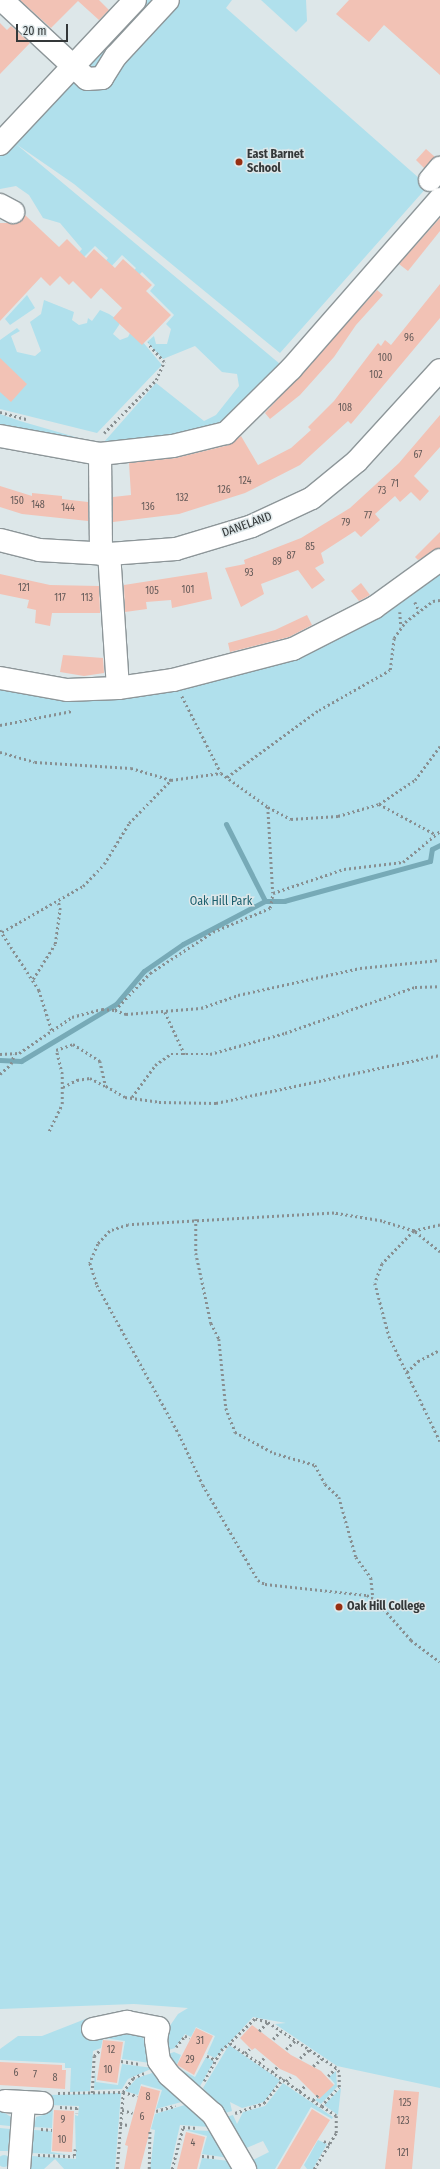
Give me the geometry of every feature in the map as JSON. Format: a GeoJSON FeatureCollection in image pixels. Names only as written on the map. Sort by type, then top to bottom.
{"type":"FeatureCollection","features":[{"type":"Feature","properties":{"kind":"street"},"geometry":{"type":"LineString","coordinates":[[2,0],[72,68],[87,79],[102,78],[116,56],[168,0]]}},
{"type":"Feature","properties":{"kind":"street"},"geometry":{"type":"LineString","coordinates":[[0,144],[135,0]]}},
{"type":"Feature","properties":{"kind":"street"},"geometry":{"type":"LineString","coordinates":[[0,436],[100,446],[173,446],[226,433],[290,370],[440,199]]}},
{"type":"Feature","properties":{"kind":"street","name":"DANELAND"},"geometry":{"type":"LineString","coordinates":[[0,540],[39,550],[105,554],[176,549],[252,526],[312,498],[357,461],[440,370]]}},
{"type":"Feature","properties":{"kind":"street"},"geometry":{"type":"LineString","coordinates":[[100,446],[105,554],[118,688]]}},
{"type":"Feature","properties":{"kind":"street"},"geometry":{"type":"LineString","coordinates":[[0,678],[67,690],[118,688],[173,680],[293,649],[375,607],[440,560]]}},
{"type":"Feature","properties":{"kind":"street"},"geometry":{"type":"LineString","coordinates":[[93,2029],[127,2022],[158,2028],[156,2040],[160,2061],[169,2075],[195,2098],[219,2124],[244,2169]]}},
{"type":"Feature","properties":{"kind":"street"},"geometry":{"type":"LineString","coordinates":[[25,2162],[36,2101]]}},
{"type":"Feature","properties":{"kind":"path"},"geometry":{"type":"LineString","coordinates":[[100,446],[156,380],[164,362],[147,343]]}},
{"type":"Feature","properties":{"kind":"path"},"geometry":{"type":"LineString","coordinates":[[0,412],[30,420]]}},
{"type":"Feature","properties":{"kind":"path"},"geometry":{"type":"LineString","coordinates":[[227,777],[319,710],[390,670],[394,638],[401,628],[433,601],[440,600]]}},
{"type":"Feature","properties":{"kind":"path"},"geometry":{"type":"LineString","coordinates":[[400,612],[401,628]]}},
{"type":"Feature","properties":{"kind":"path"},"geometry":{"type":"LineString","coordinates":[[173,680],[221,773],[268,807],[291,819],[338,816],[379,804],[415,780],[440,746]]}},
{"type":"Feature","properties":{"kind":"path"},"geometry":{"type":"LineString","coordinates":[[0,725],[77,708]]}},
{"type":"Feature","properties":{"kind":"path"},"geometry":{"type":"LineString","coordinates":[[0,752],[35,762],[131,768],[171,780],[221,773]]}},
{"type":"Feature","properties":{"kind":"path"},"geometry":{"type":"LineString","coordinates":[[52,1031],[32,980],[1,931],[83,886],[104,864],[129,823],[171,780]]}},
{"type":"Feature","properties":{"kind":"path"},"geometry":{"type":"LineString","coordinates":[[379,804],[436,834]]}},
{"type":"Feature","properties":{"kind":"path"},"geometry":{"type":"LineString","coordinates":[[115,1010],[150,973],[213,932],[270,908],[273,893],[268,807]]}},
{"type":"Feature","properties":{"kind":"path"},"geometry":{"type":"LineString","coordinates":[[273,893],[344,869],[403,862],[440,831]]}},
{"type":"Feature","properties":{"kind":"path"},"geometry":{"type":"LineString","coordinates":[[32,980],[55,944],[60,910],[58,901]]}},
{"type":"Feature","properties":{"kind":"path"},"geometry":{"type":"LineString","coordinates":[[0,1074],[11,1064],[14,1056],[72,1017],[102,1009],[110,1011],[115,1010],[126,1014],[201,1008],[238,995],[360,968],[440,960]]}},
{"type":"Feature","properties":{"kind":"path"},"geometry":{"type":"LineString","coordinates":[[132,1098],[155,1065],[170,1054],[210,1054],[285,1033],[415,987],[440,986]]}},
{"type":"Feature","properties":{"kind":"path"},"geometry":{"type":"LineString","coordinates":[[165,1012],[185,1055]]}},
{"type":"Feature","properties":{"kind":"path"},"geometry":{"type":"LineString","coordinates":[[49,1131],[62,1104],[63,1087],[56,1050],[73,1044],[100,1060],[106,1086]]}},
{"type":"Feature","properties":{"kind":"path"},"geometry":{"type":"LineString","coordinates":[[0,1054],[14,1056]]}},
{"type":"Feature","properties":{"kind":"path"},"geometry":{"type":"LineString","coordinates":[[63,1087],[77,1080],[90,1078],[132,1098],[216,1103],[440,1055]]}},
{"type":"Feature","properties":{"kind":"path"},"geometry":{"type":"LineString","coordinates":[[440,1252],[414,1231],[382,1221],[334,1213],[196,1219],[128,1225],[110,1231],[98,1244],[90,1263],[97,1285],[179,1434],[203,1485],[258,1580],[265,1584],[353,1591],[373,1599],[412,1640],[440,1662]]}},
{"type":"Feature","properties":{"kind":"path"},"geometry":{"type":"LineString","coordinates":[[196,1219],[196,1253],[211,1323],[219,1339],[226,1408],[235,1432],[274,1453],[315,1465],[325,1484],[339,1498],[356,1557],[371,1578],[373,1599]]}},
{"type":"Feature","properties":{"kind":"path"},"geometry":{"type":"LineString","coordinates":[[440,1225],[414,1231],[382,1264],[375,1283],[389,1336],[440,1436]]}},
{"type":"Feature","properties":{"kind":"path"},"geometry":{"type":"LineString","coordinates":[[407,1372],[418,1361],[440,1350]]}},
{"type":"Feature","properties":{"kind":"path"},"geometry":{"type":"LineString","coordinates":[[440,1431],[440,1441]]}},
{"type":"Feature","properties":{"kind":"path"},"geometry":{"type":"LineString","coordinates":[[195,2098],[216,2060],[230,2043],[255,2018],[268,2022],[336,2068],[339,2072],[339,2087],[321,2106]]}},
{"type":"Feature","properties":{"kind":"path"},"geometry":{"type":"LineString","coordinates":[[259,2031],[268,2022]]}},
{"type":"Feature","properties":{"kind":"path"},"geometry":{"type":"LineString","coordinates":[[273,2039],[281,2031]]}},
{"type":"Feature","properties":{"kind":"path"},"geometry":{"type":"LineString","coordinates":[[286,2049],[295,2041]]}},
{"type":"Feature","properties":{"kind":"path"},"geometry":{"type":"LineString","coordinates":[[230,2043],[336,2116],[336,2133],[314,2169]]}},
{"type":"Feature","properties":{"kind":"path"},"geometry":{"type":"LineString","coordinates":[[245,2053],[250,2049]]}},
{"type":"Feature","properties":{"kind":"path"},"geometry":{"type":"LineString","coordinates":[[92,2093],[94,2056],[100,2050]]}},
{"type":"Feature","properties":{"kind":"path"},"geometry":{"type":"LineString","coordinates":[[300,2058],[309,2050]]}},
{"type":"Feature","properties":{"kind":"path"},"geometry":{"type":"LineString","coordinates":[[207,2056],[216,2060]]}},
{"type":"Feature","properties":{"kind":"path"},"geometry":{"type":"LineString","coordinates":[[259,2063],[264,2058]]}},
{"type":"Feature","properties":{"kind":"path"},"geometry":{"type":"LineString","coordinates":[[313,2066],[322,2059]]}},
{"type":"Feature","properties":{"kind":"path"},"geometry":{"type":"LineString","coordinates":[[94,2068],[98,2067]]}},
{"type":"Feature","properties":{"kind":"path"},"geometry":{"type":"LineString","coordinates":[[272,2072],[277,2067]]}},
{"type":"Feature","properties":{"kind":"path"},"geometry":{"type":"LineString","coordinates":[[328,2076],[336,2068]]}},
{"type":"Feature","properties":{"kind":"path"},"geometry":{"type":"LineString","coordinates":[[117,2169],[123,2092],[134,2078],[150,2071]]}},
{"type":"Feature","properties":{"kind":"path"},"geometry":{"type":"LineString","coordinates":[[172,2169],[183,2127],[219,2124],[264,2103],[285,2080],[291,2076]]}},
{"type":"Feature","properties":{"kind":"path"},"geometry":{"type":"LineString","coordinates":[[300,2091],[305,2086]]}},
{"type":"Feature","properties":{"kind":"path"},"geometry":{"type":"LineString","coordinates":[[36,2101],[92,2093],[123,2092],[137,2096]]}},
{"type":"Feature","properties":{"kind":"path"},"geometry":{"type":"LineString","coordinates":[[313,2100],[318,2095]]}},
{"type":"Feature","properties":{"kind":"path"},"geometry":{"type":"LineString","coordinates":[[36,2101],[77,2108],[77,2113]]}},
{"type":"Feature","properties":{"kind":"path"},"geometry":{"type":"LineString","coordinates":[[122,2110],[133,2113]]}},
{"type":"Feature","properties":{"kind":"path"},"geometry":{"type":"LineString","coordinates":[[120,2124],[129,2125]]}},
{"type":"Feature","properties":{"kind":"path"},"geometry":{"type":"LineString","coordinates":[[149,2169],[150,2130]]}},
{"type":"Feature","properties":{"kind":"path"},"geometry":{"type":"LineString","coordinates":[[119,2140],[124,2141]]}},
{"type":"Feature","properties":{"kind":"path"},"geometry":{"type":"LineString","coordinates":[[324,2141],[330,2144]]}},
{"type":"Feature","properties":{"kind":"path"},"geometry":{"type":"LineString","coordinates":[[25,2162],[74,2156],[75,2149]]}},
{"type":"Feature","properties":{"kind":"path"},"geometry":{"type":"LineString","coordinates":[[118,2157],[123,2158]]}},
{"type":"Feature","properties":{"kind":"green space"},"geometry":{"type":"Polygon","coordinates":[[[143,0],[162,0],[101,66],[89,70],[83,64],[143,0]]]}},
{"type":"Feature","properties":{"kind":"green space","name":"East Barnet School"},"geometry":{"type":"Polygon","coordinates":[[[175,0],[232,0],[226,8],[428,186],[280,353],[74,184],[16,144],[280,364],[232,416],[215,424],[156,438],[104,442],[156,383],[204,421],[216,415],[239,386],[237,374],[222,372],[195,346],[163,359],[147,342],[154,336],[156,344],[167,344],[171,329],[166,324],[174,315],[150,291],[155,285],[142,272],[137,277],[132,273],[136,268],[122,255],[109,269],[104,263],[108,258],[95,246],[82,259],[77,255],[82,249],[60,223],[43,218],[29,195],[16,186],[0,189],[0,152],[68,79],[87,87],[175,0]]]}},
{"type":"Feature","properties":{"kind":"green space"},"geometry":{"type":"Polygon","coordinates":[[[261,0],[306,0],[307,21],[296,32],[261,0]]]}},
{"type":"Feature","properties":{"kind":"green space"},"geometry":{"type":"Polygon","coordinates":[[[27,295],[35,308],[10,325],[5,319],[27,295]]]}},
{"type":"Feature","properties":{"kind":"green space"},"geometry":{"type":"Polygon","coordinates":[[[44,300],[74,312],[72,320],[79,325],[87,323],[88,318],[92,321],[100,310],[109,314],[121,322],[113,334],[120,340],[128,337],[132,329],[162,365],[97,433],[0,409],[0,340],[17,328],[20,331],[11,336],[17,352],[35,356],[41,351],[30,322],[41,314],[44,300]]]}},
{"type":"Feature","properties":{"kind":"green space"},"geometry":{"type":"Polygon","coordinates":[[[0,414],[20,421],[89,441],[0,424],[0,414]]]}},
{"type":"Feature","properties":{"kind":"green space","name":"Oak Hill Park"},"geometry":{"type":"Polygon","coordinates":[[[440,566],[440,2088],[337,2066],[275,2024],[286,2023],[253,2017],[215,2058],[207,2054],[215,2036],[196,2027],[191,2037],[185,2034],[175,2048],[162,2052],[165,2033],[178,2014],[188,2008],[134,2004],[0,2009],[0,682],[16,687],[250,669],[440,566]]]}},
{"type":"Feature","properties":{"kind":"green space"},"geometry":{"type":"Polygon","coordinates":[[[88,2018],[92,2038],[123,2034],[143,2037],[150,2063],[122,2059],[125,2041],[103,2038],[101,2048],[93,2051],[90,2091],[70,2092],[71,2068],[65,2068],[65,2063],[0,2060],[0,2049],[18,2036],[42,2036],[88,2018]]]}},
{"type":"Feature","properties":{"kind":"green space"},"geometry":{"type":"Polygon","coordinates":[[[229,2045],[280,2080],[264,2102],[242,2108],[230,2102],[232,2111],[225,2113],[203,2088],[229,2045]]]}},
{"type":"Feature","properties":{"kind":"green space"},"geometry":{"type":"Polygon","coordinates":[[[174,2052],[181,2055],[176,2067],[195,2077],[206,2057],[214,2061],[198,2090],[163,2056],[174,2052]]]}},
{"type":"Feature","properties":{"kind":"green space"},"geometry":{"type":"Polygon","coordinates":[[[122,2064],[153,2068],[128,2079],[122,2089],[94,2090],[95,2069],[96,2082],[118,2085],[122,2064]]]}},
{"type":"Feature","properties":{"kind":"green space"},"geometry":{"type":"Polygon","coordinates":[[[336,2071],[337,2087],[321,2104],[315,2100],[335,2084],[329,2077],[336,2071]]]}},
{"type":"Feature","properties":{"kind":"green space"},"geometry":{"type":"Polygon","coordinates":[[[155,2072],[185,2101],[156,2109],[162,2090],[141,2084],[138,2095],[125,2091],[137,2078],[155,2072]]]}},
{"type":"Feature","properties":{"kind":"green space"},"geometry":{"type":"Polygon","coordinates":[[[283,2083],[333,2117],[332,2119],[311,2107],[275,2169],[253,2169],[251,2161],[269,2152],[263,2141],[244,2149],[223,2118],[233,2115],[237,2124],[243,2112],[265,2106],[283,2083]]]}},
{"type":"Feature","properties":{"kind":"green space"},"geometry":{"type":"Polygon","coordinates":[[[341,2088],[338,2115],[324,2105],[341,2088]]]}},
{"type":"Feature","properties":{"kind":"green space"},"geometry":{"type":"Polygon","coordinates":[[[121,2093],[115,2169],[64,2169],[55,2159],[44,2169],[31,2169],[32,2156],[76,2159],[75,2115],[78,2116],[79,2106],[48,2105],[49,2095],[121,2093]]]}},
{"type":"Feature","properties":{"kind":"green space"},"geometry":{"type":"Polygon","coordinates":[[[188,2104],[210,2127],[180,2125],[170,2169],[150,2169],[155,2130],[151,2129],[155,2114],[188,2104]]]}},
{"type":"Feature","properties":{"kind":"green space"},"geometry":{"type":"Polygon","coordinates":[[[48,2108],[53,2108],[52,2128],[34,2127],[36,2117],[47,2114],[48,2108]]]}},
{"type":"Feature","properties":{"kind":"green space"},"geometry":{"type":"Polygon","coordinates":[[[0,2110],[11,2117],[10,2126],[0,2125],[0,2110]]]}},
{"type":"Feature","properties":{"kind":"green space"},"geometry":{"type":"Polygon","coordinates":[[[0,2128],[10,2129],[8,2151],[0,2151],[0,2128]]]}},
{"type":"Feature","properties":{"kind":"green space"},"geometry":{"type":"Polygon","coordinates":[[[34,2130],[52,2131],[51,2152],[71,2155],[32,2153],[34,2130]]]}},
{"type":"Feature","properties":{"kind":"green space"},"geometry":{"type":"Polygon","coordinates":[[[185,2130],[213,2131],[229,2158],[202,2154],[207,2136],[185,2130]]]}},
{"type":"Feature","properties":{"kind":"green space"},"geometry":{"type":"Polygon","coordinates":[[[318,2140],[327,2144],[313,2169],[307,2169],[304,2165],[318,2140]]]}},
{"type":"Feature","properties":{"kind":"green space"},"geometry":{"type":"Polygon","coordinates":[[[4,2155],[8,2157],[10,2161],[8,2165],[4,2167],[0,2165],[-2,2161],[0,2157],[4,2155]]]}},
{"type":"Feature","properties":{"kind":"green space"},"geometry":{"type":"Polygon","coordinates":[[[202,2158],[230,2161],[233,2169],[199,2169],[202,2158]]]}},
{"type":"Feature","properties":{"kind":"building"},"geometry":{"type":"Polygon","coordinates":[[[20,0],[99,0],[109,10],[99,20],[78,1],[51,28],[20,0]]]}},
{"type":"Feature","properties":{"kind":"building"},"geometry":{"type":"Polygon","coordinates":[[[349,0],[440,0],[440,75],[384,25],[369,42],[336,14],[349,0]]]}},
{"type":"Feature","properties":{"kind":"building"},"geometry":{"type":"Polygon","coordinates":[[[0,23],[7,30],[11,26],[30,43],[0,74],[0,23]]]}},
{"type":"Feature","properties":{"kind":"building"},"geometry":{"type":"Polygon","coordinates":[[[426,149],[435,157],[424,168],[416,160],[426,149]]]}},
{"type":"Feature","properties":{"kind":"building"},"geometry":{"type":"Polygon","coordinates":[[[25,215],[59,247],[67,239],[86,258],[94,249],[115,268],[123,259],[152,285],[146,291],[171,315],[142,345],[113,318],[122,308],[101,288],[91,299],[73,281],[69,285],[60,276],[50,286],[41,277],[0,321],[0,223],[19,223],[25,215]]]}},
{"type":"Feature","properties":{"kind":"building"},"geometry":{"type":"Polygon","coordinates":[[[440,218],[440,231],[408,271],[399,264],[440,218]]]}},
{"type":"Feature","properties":{"kind":"building"},"geometry":{"type":"Polygon","coordinates":[[[440,284],[440,318],[351,424],[348,421],[300,465],[245,493],[179,514],[113,522],[113,497],[131,495],[129,463],[176,458],[229,445],[241,436],[258,465],[291,448],[311,430],[308,427],[334,401],[378,343],[381,346],[385,340],[391,345],[440,284]]]}},
{"type":"Feature","properties":{"kind":"building"},"geometry":{"type":"Polygon","coordinates":[[[377,290],[383,295],[356,325],[334,357],[300,395],[270,419],[265,413],[377,290]]]}},
{"type":"Feature","properties":{"kind":"building"},"geometry":{"type":"Polygon","coordinates":[[[0,358],[27,384],[11,402],[0,392],[0,358]]]}},
{"type":"Feature","properties":{"kind":"building"},"geometry":{"type":"Polygon","coordinates":[[[440,415],[440,447],[414,476],[429,491],[420,501],[411,492],[400,502],[395,496],[375,514],[380,520],[361,537],[355,531],[321,553],[324,563],[315,568],[325,580],[312,589],[298,570],[261,584],[264,594],[241,607],[225,568],[245,564],[244,560],[301,538],[350,508],[399,463],[440,415]]]}},
{"type":"Feature","properties":{"kind":"building"},"geometry":{"type":"Polygon","coordinates":[[[0,486],[32,496],[32,493],[62,496],[62,499],[88,502],[88,521],[22,514],[0,507],[0,486]]]}},
{"type":"Feature","properties":{"kind":"building"},"geometry":{"type":"Polygon","coordinates":[[[440,532],[440,548],[418,560],[415,557],[440,532]]]}},
{"type":"Feature","properties":{"kind":"building"},"geometry":{"type":"Polygon","coordinates":[[[207,572],[212,599],[172,608],[171,600],[146,602],[147,609],[125,612],[124,585],[207,572]]]}},
{"type":"Feature","properties":{"kind":"building"},"geometry":{"type":"Polygon","coordinates":[[[0,574],[50,585],[99,586],[100,613],[52,613],[50,626],[35,623],[36,610],[27,608],[29,600],[0,594],[0,574]]]}},
{"type":"Feature","properties":{"kind":"building"},"geometry":{"type":"Polygon","coordinates":[[[361,583],[370,595],[359,601],[351,591],[361,583]]]}},
{"type":"Feature","properties":{"kind":"building"},"geometry":{"type":"Polygon","coordinates":[[[307,615],[312,625],[289,637],[230,652],[228,643],[275,630],[307,615]]]}},
{"type":"Feature","properties":{"kind":"building"},"geometry":{"type":"Polygon","coordinates":[[[63,655],[103,658],[104,673],[84,676],[60,672],[63,655]]]}},
{"type":"Feature","properties":{"kind":"building"},"geometry":{"type":"Polygon","coordinates":[[[252,2025],[291,2055],[321,2071],[334,2085],[319,2099],[296,2076],[280,2069],[255,2048],[252,2050],[240,2038],[252,2025]]]}},
{"type":"Feature","properties":{"kind":"building"},"geometry":{"type":"Polygon","coordinates":[[[196,2028],[213,2036],[194,2075],[177,2065],[196,2028]]]}},
{"type":"Feature","properties":{"kind":"building"},"geometry":{"type":"Polygon","coordinates":[[[103,2040],[123,2042],[117,2083],[97,2080],[103,2040]]]}},
{"type":"Feature","properties":{"kind":"building"},"geometry":{"type":"Polygon","coordinates":[[[0,2062],[62,2065],[62,2070],[66,2070],[65,2089],[0,2085],[0,2062]]]}},
{"type":"Feature","properties":{"kind":"building"},"geometry":{"type":"Polygon","coordinates":[[[141,2086],[160,2091],[140,2169],[124,2169],[128,2146],[125,2145],[141,2086]]]}},
{"type":"Feature","properties":{"kind":"building"},"geometry":{"type":"Polygon","coordinates":[[[394,2090],[419,2092],[412,2169],[385,2169],[394,2090]]]}},
{"type":"Feature","properties":{"kind":"building"},"geometry":{"type":"Polygon","coordinates":[[[312,2109],[330,2120],[300,2169],[277,2169],[312,2109]]]}},
{"type":"Feature","properties":{"kind":"building"},"geometry":{"type":"Polygon","coordinates":[[[54,2110],[74,2111],[72,2152],[52,2151],[54,2110]]]}},
{"type":"Feature","properties":{"kind":"building"},"geometry":{"type":"Polygon","coordinates":[[[186,2132],[205,2137],[197,2169],[177,2169],[186,2132]]]}},
{"type":"Feature","properties":{"kind":"waterway"},"geometry":{"type":"LineString","coordinates":[[226,824],[265,901]]}},
{"type":"Feature","properties":{"kind":"waterway"},"geometry":{"type":"LineString","coordinates":[[0,1060],[21,1061],[116,1004],[144,971],[183,944],[265,901],[284,901],[430,861],[432,849],[440,845]]}},
{"type":"Feature","properties":{"kind":"place","name":"East Barnet School"},"geometry":{"type":"Point","coordinates":[239,162]}},
{"type":"Feature","properties":{"kind":"place","name":"Oak Hill College"},"geometry":{"type":"Point","coordinates":[339,1607]}}]}
